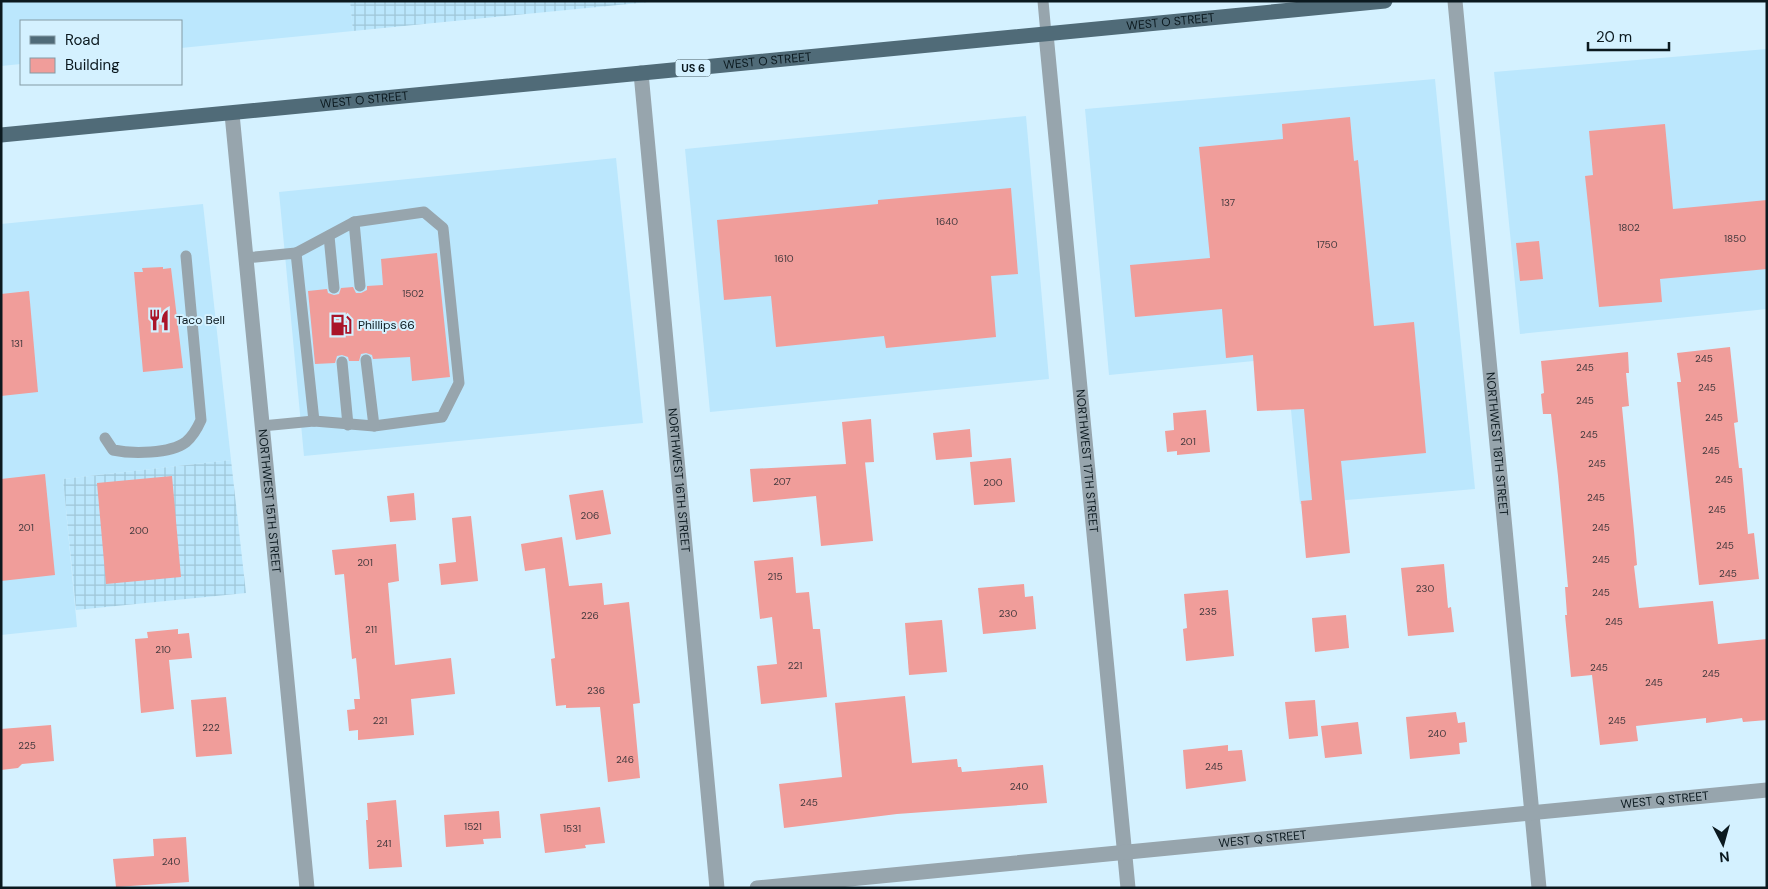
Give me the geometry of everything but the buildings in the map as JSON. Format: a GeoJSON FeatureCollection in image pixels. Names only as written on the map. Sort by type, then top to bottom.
{"type":"FeatureCollection","features":[{"type":"Feature","properties":{"kind":"main road","name":"WEST O STREET"},"geometry":{"type":"LineString","coordinates":[[1,135],[1385,1]]}},
{"type":"Feature","properties":{"kind":"street","name":"NORTHWEST 18TH STREET"},"geometry":{"type":"LineString","coordinates":[[1455,1],[1539,888]]}},
{"type":"Feature","properties":{"kind":"street","name":"NORTHWEST 17TH STREET"},"geometry":{"type":"LineString","coordinates":[[1046,34],[1128,888]]}},
{"type":"Feature","properties":{"kind":"street","name":"NORTHWEST 16TH STREET"},"geometry":{"type":"LineString","coordinates":[[641,73],[717,888]]}},
{"type":"Feature","properties":{"kind":"street","name":"NORTHWEST 15TH STREET"},"geometry":{"type":"LineString","coordinates":[[232,114],[307,888]]}},
{"type":"Feature","properties":{"kind":"street","name":"WEST Q STREET"},"geometry":{"type":"LineString","coordinates":[[756,888],[1767,790]]}},
{"type":"Feature","properties":{"kind":"lane"},"geometry":{"type":"LineString","coordinates":[[1043,1],[1046,34]]}},
{"type":"Feature","properties":{"kind":"lane"},"geometry":{"type":"LineString","coordinates":[[245,258],[296,253],[354,222],[424,212],[443,228],[459,383],[442,417],[374,426],[314,421],[262,426]]}},
{"type":"Feature","properties":{"kind":"lane"},"geometry":{"type":"LineString","coordinates":[[354,222],[360,286]]}},
{"type":"Feature","properties":{"kind":"lane"},"geometry":{"type":"LineString","coordinates":[[329,236],[334,288]]}},
{"type":"Feature","properties":{"kind":"lane"},"geometry":{"type":"LineString","coordinates":[[296,253],[314,421]]}},
{"type":"Feature","properties":{"kind":"lane"},"geometry":{"type":"LineString","coordinates":[[106,438],[113,450],[125,453],[176,448],[195,433],[201,420],[186,256]]}},
{"type":"Feature","properties":{"kind":"lane"},"geometry":{"type":"LineString","coordinates":[[366,360],[374,426]]}},
{"type":"Feature","properties":{"kind":"lane"},"geometry":{"type":"LineString","coordinates":[[342,362],[348,425]]}},
{"type":"Feature","properties":{"kind":"shaded area"},"geometry":{"type":"Polygon","coordinates":[[[1,1],[350,1],[353,31],[182,48],[182,20],[20,20],[20,64],[1,66],[1,1]]]}},
{"type":"Feature","properties":{"kind":"shaded area"},"geometry":{"type":"Polygon","coordinates":[[[350,1],[648,1],[649,2],[353,31],[350,1]]]}},
{"type":"Feature","properties":{"kind":"shaded area"},"geometry":{"type":"Polygon","coordinates":[[[1767,49],[1767,309],[1520,334],[1494,72],[1767,49]]]}},
{"type":"Feature","properties":{"kind":"shaded area"},"geometry":{"type":"Polygon","coordinates":[[[1435,79],[1475,489],[1300,504],[1286,358],[1109,375],[1085,109],[1435,79]]]}},
{"type":"Feature","properties":{"kind":"shaded area"},"geometry":{"type":"Polygon","coordinates":[[[1026,116],[1049,379],[710,412],[685,149],[1026,116]]]}},
{"type":"Feature","properties":{"kind":"shaded area"},"geometry":{"type":"Polygon","coordinates":[[[616,158],[643,423],[304,456],[279,192],[616,158]]]}},
{"type":"Feature","properties":{"kind":"shaded area"},"geometry":{"type":"Polygon","coordinates":[[[203,204],[231,460],[63,479],[77,627],[1,635],[1,224],[203,204]]]}},
{"type":"Feature","properties":{"kind":"shaded area"},"geometry":{"type":"Polygon","coordinates":[[[231,460],[246,593],[76,610],[63,479],[231,460]]]}},
{"type":"Feature","properties":{"kind":"place","name":"Taco Bell"},"geometry":{"type":"Point","coordinates":[159,320]}},
{"type":"Feature","properties":{"kind":"place","name":"Phillips 66"},"geometry":{"type":"Point","coordinates":[341,325]}}]}
